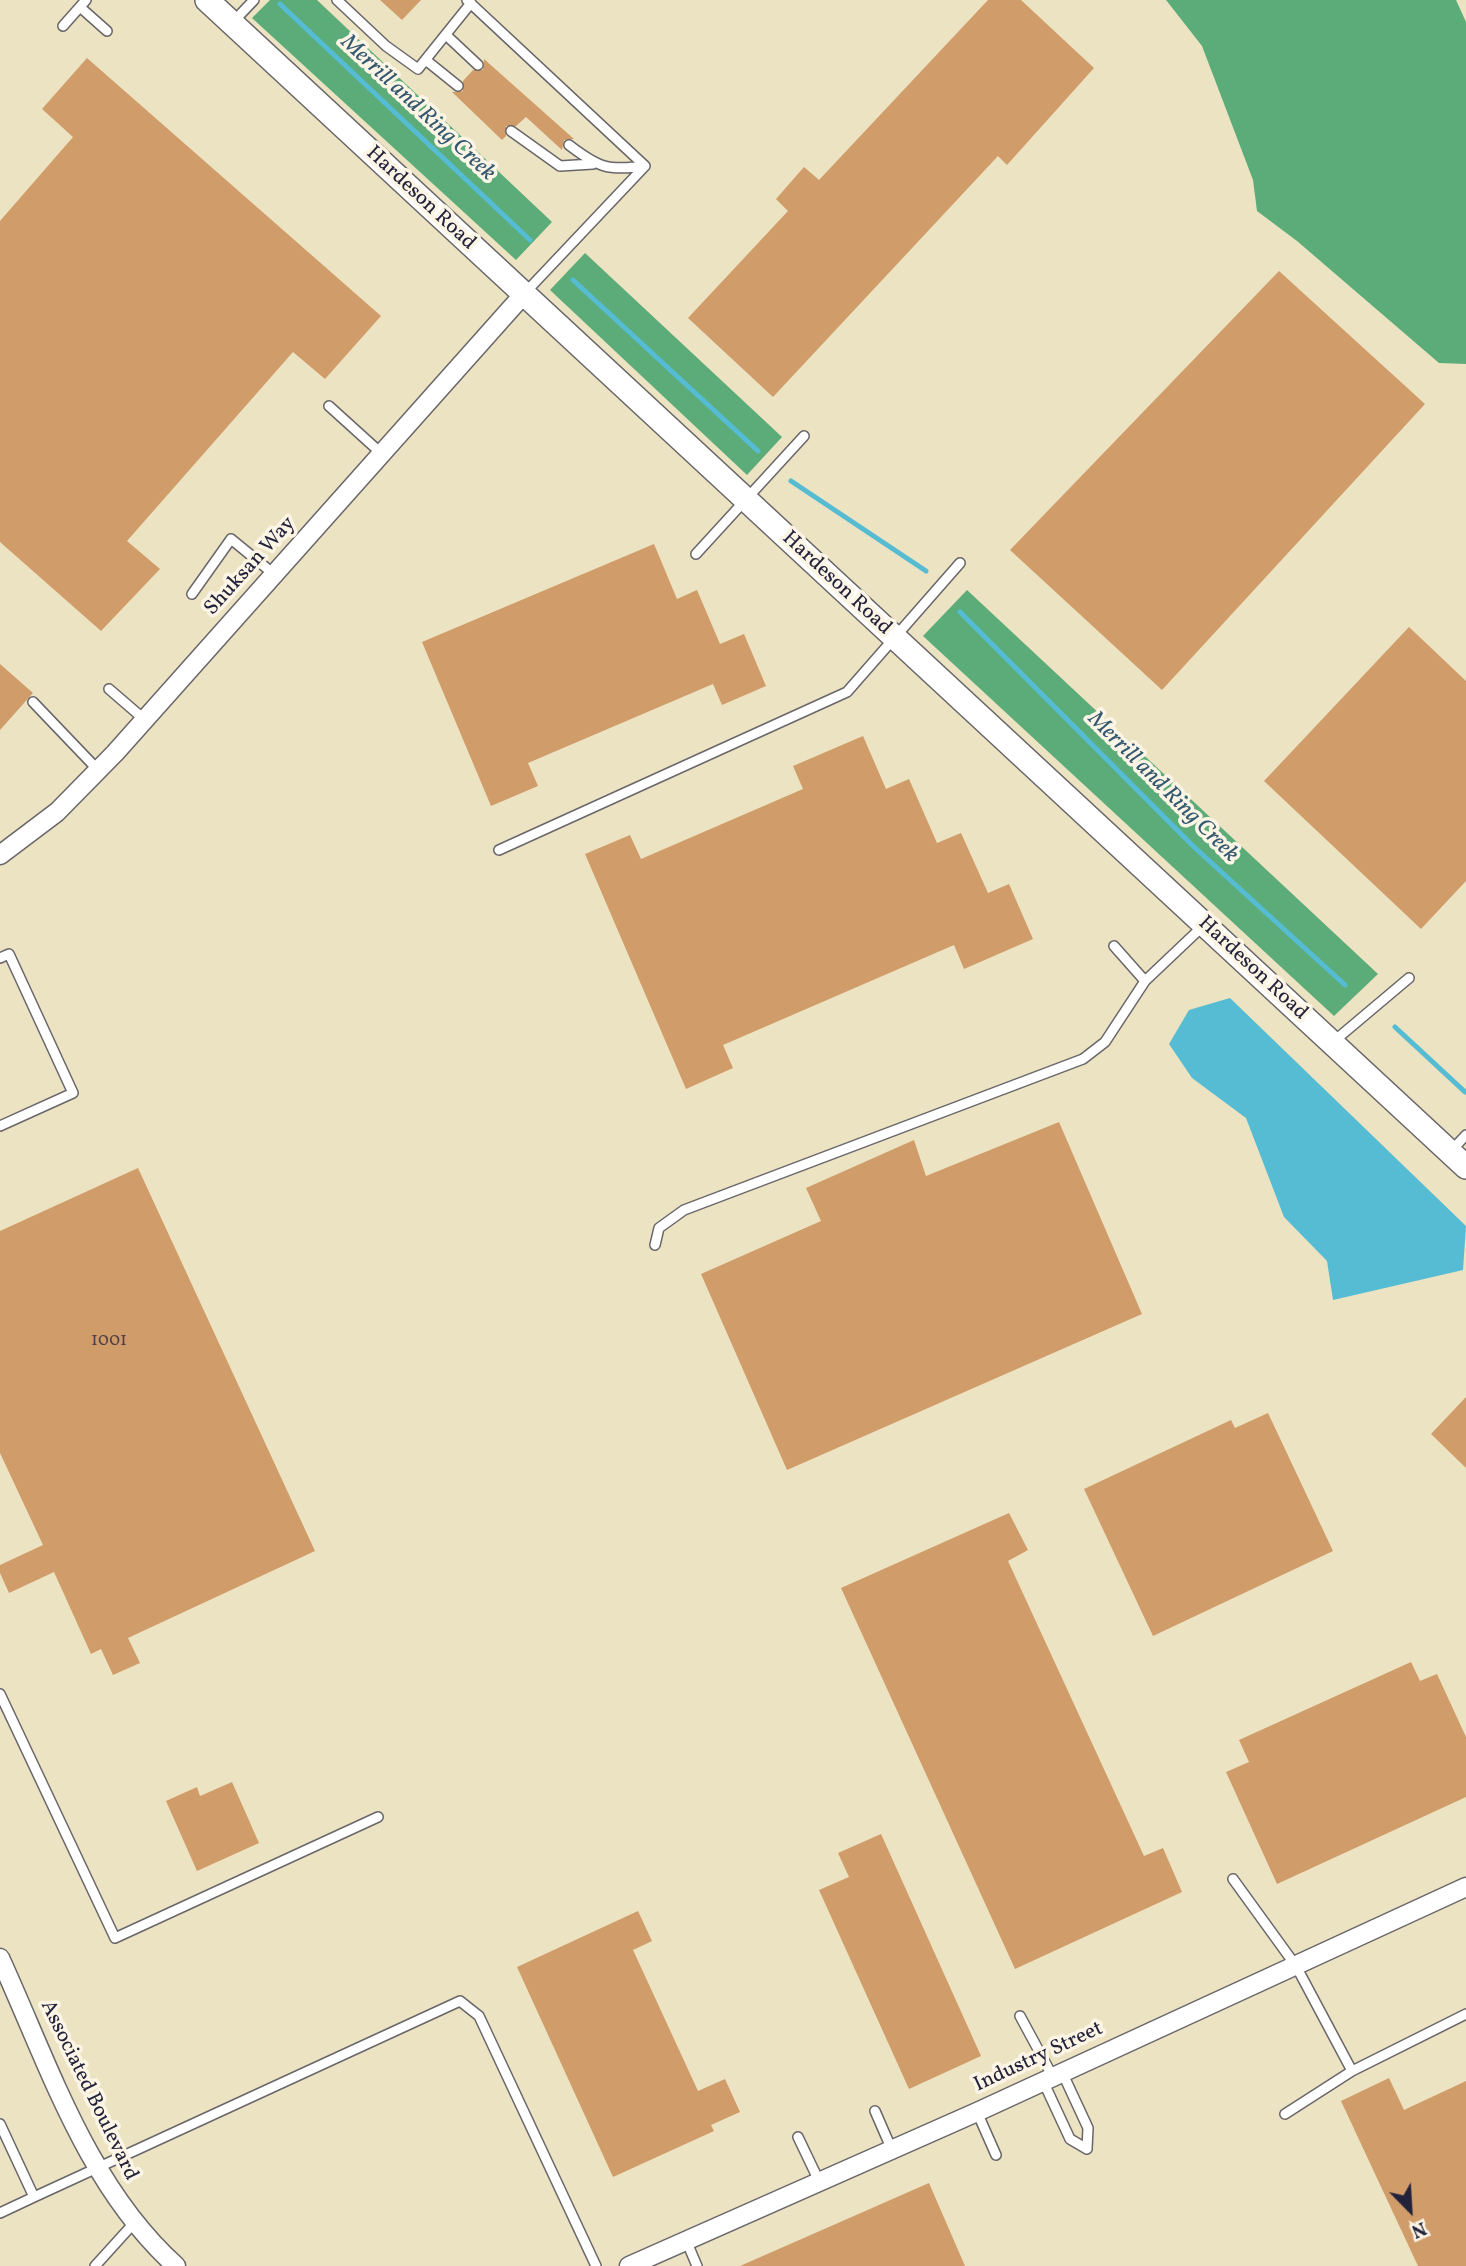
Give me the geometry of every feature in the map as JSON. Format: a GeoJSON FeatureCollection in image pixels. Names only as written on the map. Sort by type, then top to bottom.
{"type":"FeatureCollection","features":[{"type":"Feature","properties":{"kind":"street","name":"Hardeson Road"},"geometry":{"type":"LineString","coordinates":[[207,0],[1458,1160]]}},
{"type":"Feature","properties":{"kind":"street","name":"Shuksan Way"},"geometry":{"type":"LineString","coordinates":[[0,855],[57,811],[145,720],[523,295]]}},
{"type":"Feature","properties":{"kind":"street","name":"Industry Street"},"geometry":{"type":"LineString","coordinates":[[629,2266],[977,2112],[1466,1887]]}},
{"type":"Feature","properties":{"kind":"street","name":"Associated Boulevard"},"geometry":{"type":"LineString","coordinates":[[0,1958],[96,2168],[147,2240],[176,2266]]}},
{"type":"Feature","properties":{"kind":"lane"},"geometry":{"type":"LineString","coordinates":[[232,23],[254,0]]}},
{"type":"Feature","properties":{"kind":"lane"},"geometry":{"type":"LineString","coordinates":[[337,0],[386,46],[418,69],[427,61],[469,2],[645,166]]}},
{"type":"Feature","properties":{"kind":"lane"},"geometry":{"type":"LineString","coordinates":[[63,26],[83,3],[107,31]]}},
{"type":"Feature","properties":{"kind":"lane"},"geometry":{"type":"LineString","coordinates":[[446,35],[478,65]]}},
{"type":"Feature","properties":{"kind":"lane"},"geometry":{"type":"LineString","coordinates":[[427,61],[458,86]]}},
{"type":"Feature","properties":{"kind":"lane"},"geometry":{"type":"LineString","coordinates":[[511,131],[560,166],[593,164],[618,170],[645,166]]}},
{"type":"Feature","properties":{"kind":"lane"},"geometry":{"type":"LineString","coordinates":[[569,145],[593,164]]}},
{"type":"Feature","properties":{"kind":"lane"},"geometry":{"type":"LineString","coordinates":[[523,295],[645,166]]}},
{"type":"Feature","properties":{"kind":"lane"},"geometry":{"type":"LineString","coordinates":[[329,407],[382,454]]}},
{"type":"Feature","properties":{"kind":"lane"},"geometry":{"type":"LineString","coordinates":[[696,554],[804,436]]}},
{"type":"Feature","properties":{"kind":"lane"},"geometry":{"type":"LineString","coordinates":[[192,594],[231,539],[275,575]]}},
{"type":"Feature","properties":{"kind":"lane"},"geometry":{"type":"LineString","coordinates":[[499,850],[847,692],[960,563]]}},
{"type":"Feature","properties":{"kind":"lane"},"geometry":{"type":"LineString","coordinates":[[109,689],[145,720]]}},
{"type":"Feature","properties":{"kind":"lane"},"geometry":{"type":"LineString","coordinates":[[33,702],[98,770]]}},
{"type":"Feature","properties":{"kind":"lane"},"geometry":{"type":"LineString","coordinates":[[655,1245],[659,1228],[684,1210],[1083,1059],[1105,1042],[1145,981],[1204,925]]}},
{"type":"Feature","properties":{"kind":"lane"},"geometry":{"type":"LineString","coordinates":[[1114,946],[1145,981]]}},
{"type":"Feature","properties":{"kind":"lane"},"geometry":{"type":"LineString","coordinates":[[0,958],[9,954],[73,1093],[0,1126]]}},
{"type":"Feature","properties":{"kind":"lane"},"geometry":{"type":"LineString","coordinates":[[1331,1043],[1409,978]]}},
{"type":"Feature","properties":{"kind":"lane"},"geometry":{"type":"LineString","coordinates":[[1458,1160],[1466,1135]]}},
{"type":"Feature","properties":{"kind":"lane"},"geometry":{"type":"LineString","coordinates":[[0,1694],[115,1938],[378,1816]]}},
{"type":"Feature","properties":{"kind":"lane"},"geometry":{"type":"LineString","coordinates":[[1233,1879],[1296,1966],[1352,2071]]}},
{"type":"Feature","properties":{"kind":"lane"},"geometry":{"type":"LineString","coordinates":[[0,2213],[460,2001],[479,2015],[596,2266]]}},
{"type":"Feature","properties":{"kind":"lane"},"geometry":{"type":"LineString","coordinates":[[1285,2114],[1352,2071],[1466,2014]]}},
{"type":"Feature","properties":{"kind":"lane"},"geometry":{"type":"LineString","coordinates":[[1020,2016],[1053,2077],[1088,2128],[1087,2149],[1070,2139],[1053,2077]]}},
{"type":"Feature","properties":{"kind":"lane"},"geometry":{"type":"LineString","coordinates":[[875,2111],[892,2150]]}},
{"type":"Feature","properties":{"kind":"lane"},"geometry":{"type":"LineString","coordinates":[[977,2112],[996,2155]]}},
{"type":"Feature","properties":{"kind":"lane"},"geometry":{"type":"LineString","coordinates":[[0,2124],[34,2197]]}},
{"type":"Feature","properties":{"kind":"lane"},"geometry":{"type":"LineString","coordinates":[[798,2137],[819,2181]]}},
{"type":"Feature","properties":{"kind":"lane"},"geometry":{"type":"LineString","coordinates":[[95,2266],[134,2223]]}},
{"type":"Feature","properties":{"kind":"lane"},"geometry":{"type":"LineString","coordinates":[[686,2240],[697,2266]]}},
{"type":"Feature","properties":{"kind":"green space"},"geometry":{"type":"Polygon","coordinates":[[[270,0],[317,0],[552,222],[516,260],[252,18],[270,0]]]}},
{"type":"Feature","properties":{"kind":"green space"},"geometry":{"type":"Polygon","coordinates":[[[1166,0],[1456,0],[1466,22],[1466,364],[1439,363],[1297,241],[1257,211],[1253,180],[1202,46],[1166,0]]]}},
{"type":"Feature","properties":{"kind":"green space"},"geometry":{"type":"Polygon","coordinates":[[[585,253],[782,437],[747,475],[550,290],[585,253]]]}},
{"type":"Feature","properties":{"kind":"green space"},"geometry":{"type":"Polygon","coordinates":[[[967,590],[1378,974],[1334,1016],[923,636],[967,590]]]}},
{"type":"Feature","properties":{"kind":"water"},"geometry":{"type":"Polygon","coordinates":[[[1230,998],[1466,1226],[1463,1270],[1333,1300],[1327,1261],[1284,1217],[1246,1118],[1192,1078],[1169,1044],[1189,1010],[1230,998]]]}},
{"type":"Feature","properties":{"kind":"building"},"geometry":{"type":"Polygon","coordinates":[[[380,0],[421,0],[402,20],[380,0]]]}},
{"type":"Feature","properties":{"kind":"building"},"geometry":{"type":"Polygon","coordinates":[[[988,0],[1021,0],[1094,68],[1007,165],[998,156],[773,397],[688,318],[788,211],[776,199],[804,167],[819,180],[988,0]]]}},
{"type":"Feature","properties":{"kind":"building"},"geometry":{"type":"Polygon","coordinates":[[[87,58],[381,316],[325,379],[293,352],[127,541],[160,569],[101,631],[0,542],[0,221],[73,137],[42,109],[87,58]]]}},
{"type":"Feature","properties":{"kind":"building"},"geometry":{"type":"Polygon","coordinates":[[[484,59],[574,139],[564,140],[562,150],[526,117],[516,126],[506,126],[506,136],[502,140],[452,92],[463,91],[463,81],[473,70],[483,70],[484,59]]]}},
{"type":"Feature","properties":{"kind":"building"},"geometry":{"type":"Polygon","coordinates":[[[1279,271],[1425,404],[1162,690],[1010,550],[1279,271]]]}},
{"type":"Feature","properties":{"kind":"building"},"geometry":{"type":"Polygon","coordinates":[[[654,544],[677,599],[697,590],[720,644],[744,634],[766,686],[722,705],[713,684],[528,763],[538,786],[491,806],[422,642],[654,544]]]}},
{"type":"Feature","properties":{"kind":"building"},"geometry":{"type":"Polygon","coordinates":[[[1409,627],[1466,681],[1466,881],[1421,929],[1264,781],[1409,627]]]}},
{"type":"Feature","properties":{"kind":"building"},"geometry":{"type":"Polygon","coordinates":[[[0,664],[33,693],[0,730],[0,664]]]}},
{"type":"Feature","properties":{"kind":"building"},"geometry":{"type":"Polygon","coordinates":[[[863,736],[886,789],[909,779],[937,843],[961,833],[988,893],[1009,884],[1033,939],[964,969],[954,945],[723,1045],[733,1068],[686,1089],[585,854],[630,835],[641,859],[803,789],[793,766],[863,736]]]}},
{"type":"Feature","properties":{"kind":"building"},"geometry":{"type":"Polygon","coordinates":[[[1059,1122],[1142,1314],[787,1470],[701,1274],[821,1221],[806,1188],[914,1140],[926,1176],[1059,1122]]]}},
{"type":"Feature","properties":{"kind":"building"},"geometry":{"type":"Polygon","coordinates":[[[138,1168],[315,1551],[128,1638],[140,1663],[113,1675],[101,1649],[91,1654],[54,1572],[9,1593],[0,1573],[0,1565],[43,1545],[0,1453],[0,1231],[138,1168]]]}},
{"type":"Feature","properties":{"kind":"building"},"geometry":{"type":"Polygon","coordinates":[[[1466,1397],[1466,1468],[1431,1434],[1466,1397]]]}},
{"type":"Feature","properties":{"kind":"building"},"geometry":{"type":"Polygon","coordinates":[[[1268,1413],[1333,1551],[1153,1636],[1084,1489],[1231,1420],[1235,1428],[1268,1413]]]}},
{"type":"Feature","properties":{"kind":"building"},"geometry":{"type":"Polygon","coordinates":[[[1009,1513],[1028,1550],[1008,1561],[1144,1856],[1163,1848],[1182,1892],[1015,1969],[841,1588],[1009,1513]]]}},
{"type":"Feature","properties":{"kind":"building"},"geometry":{"type":"Polygon","coordinates":[[[1411,1662],[1420,1681],[1437,1674],[1466,1737],[1466,1797],[1277,1884],[1226,1772],[1249,1762],[1239,1740],[1411,1662]]]}},
{"type":"Feature","properties":{"kind":"building"},"geometry":{"type":"Polygon","coordinates":[[[232,1782],[259,1843],[197,1871],[166,1801],[197,1787],[200,1796],[232,1782]]]}},
{"type":"Feature","properties":{"kind":"building"},"geometry":{"type":"Polygon","coordinates":[[[881,1834],[981,2056],[909,2089],[819,1890],[849,1877],[838,1853],[881,1834]]]}},
{"type":"Feature","properties":{"kind":"building"},"geometry":{"type":"Polygon","coordinates":[[[638,1911],[652,1941],[633,1950],[698,2091],[725,2079],[740,2112],[711,2125],[714,2131],[613,2177],[517,1967],[638,1911]]]}},
{"type":"Feature","properties":{"kind":"building"},"geometry":{"type":"Polygon","coordinates":[[[1389,2078],[1404,2110],[1466,2081],[1466,2266],[1418,2266],[1341,2101],[1389,2078]]]}},
{"type":"Feature","properties":{"kind":"building"},"geometry":{"type":"Polygon","coordinates":[[[929,2183],[965,2266],[740,2266],[929,2183]]]}},
{"type":"Feature","properties":{"kind":"waterway","name":"Merrill and Ring Creek"},"geometry":{"type":"LineString","coordinates":[[280,4],[530,240]]}},
{"type":"Feature","properties":{"kind":"waterway","name":"Merrill and Ring Creek"},"geometry":{"type":"LineString","coordinates":[[573,280],[758,451]]}},
{"type":"Feature","properties":{"kind":"waterway","name":"Merrill and Ring Creek"},"geometry":{"type":"LineString","coordinates":[[791,481],[926,571]]}},
{"type":"Feature","properties":{"kind":"waterway","name":"Merrill and Ring Creek"},"geometry":{"type":"LineString","coordinates":[[960,612],[1193,846],[1345,985]]}},
{"type":"Feature","properties":{"kind":"waterway","name":"Merrill and Ring Creek"},"geometry":{"type":"LineString","coordinates":[[1395,1027],[1465,1092]]}}]}
